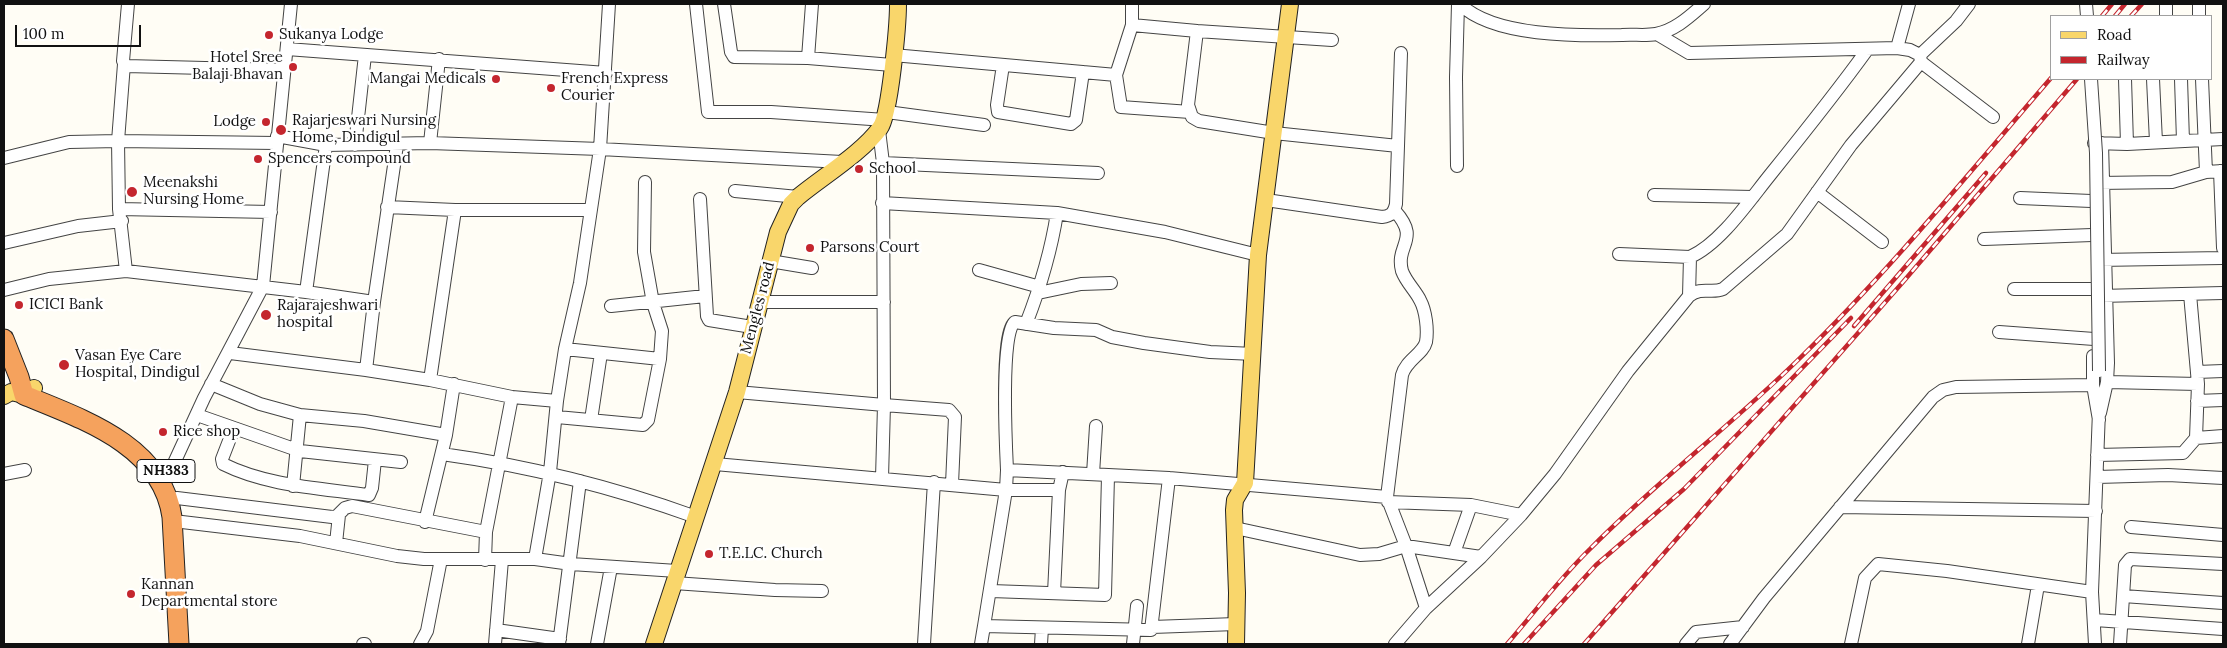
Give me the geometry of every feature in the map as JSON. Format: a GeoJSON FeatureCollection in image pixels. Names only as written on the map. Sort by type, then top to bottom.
{"type":"FeatureCollection","features":[{"type":"Feature","properties":{"kind":"highway"},"geometry":{"type":"LineString","coordinates":[[4,339],[16,389]]}},
{"type":"Feature","properties":{"kind":"highway","name":"NH383"},"geometry":{"type":"LineString","coordinates":[[16,389],[120,429],[147,449],[169,474],[175,485],[182,522],[186,644]]}},
{"type":"Feature","properties":{"kind":"highway","name":"NH383"},"geometry":{"type":"LineString","coordinates":[[16,389],[81,419],[114,437],[140,456],[158,476],[170,502],[172,517],[179,644]]}},
{"type":"Feature","properties":{"kind":"main road"},"geometry":{"type":"LineString","coordinates":[[883,121],[898,4]]}},
{"type":"Feature","properties":{"kind":"main road"},"geometry":{"type":"LineString","coordinates":[[1236,644],[1235,500],[1245,483],[1254,354],[1258,255],[1290,4]]}},
{"type":"Feature","properties":{"kind":"main road","name":"Mengles road"},"geometry":{"type":"LineString","coordinates":[[654,644],[715,464],[737,392],[752,327],[783,218],[798,197],[842,162],[883,121]]}},
{"type":"Feature","properties":{"kind":"street"},"geometry":{"type":"LineString","coordinates":[[126,272],[121,215],[118,141],[128,4]]}},
{"type":"Feature","properties":{"kind":"street"},"geometry":{"type":"LineString","coordinates":[[169,474],[211,384],[230,353],[263,286],[291,4]]}},
{"type":"Feature","properties":{"kind":"street"},"geometry":{"type":"LineString","coordinates":[[535,559],[550,472],[557,417],[557,401],[565,349],[580,283],[592,210],[600,149],[609,4]]}},
{"type":"Feature","properties":{"kind":"street"},"geometry":{"type":"LineString","coordinates":[[696,4],[708,112],[771,112],[883,121],[984,126]]}},
{"type":"Feature","properties":{"kind":"street"},"geometry":{"type":"LineString","coordinates":[[724,4],[731,52],[734,57],[892,60],[1003,65],[1116,75]]}},
{"type":"Feature","properties":{"kind":"street"},"geometry":{"type":"LineString","coordinates":[[808,58],[812,4]]}},
{"type":"Feature","properties":{"kind":"street"},"geometry":{"type":"LineString","coordinates":[[1132,4],[1132,25],[1116,75],[1121,107],[1190,112]]}},
{"type":"Feature","properties":{"kind":"street"},"geometry":{"type":"LineString","coordinates":[[1459,4],[1494,23],[1563,36],[1657,34],[1682,23],[1704,4]]}},
{"type":"Feature","properties":{"kind":"street"},"geometry":{"type":"LineString","coordinates":[[1457,166],[1456,77],[1459,4]]}},
{"type":"Feature","properties":{"kind":"street"},"geometry":{"type":"LineString","coordinates":[[1897,48],[1909,4]]}},
{"type":"Feature","properties":{"kind":"street"},"geometry":{"type":"LineString","coordinates":[[1396,644],[1426,608],[1481,558],[1521,515],[1555,474],[1628,372],[1688,296],[1701,289],[1719,290],[1723,288],[1787,234],[1851,145],[1921,59],[1969,4]]}},
{"type":"Feature","properties":{"kind":"street"},"geometry":{"type":"LineString","coordinates":[[1132,25],[1332,40]]}},
{"type":"Feature","properties":{"kind":"street"},"geometry":{"type":"LineString","coordinates":[[1197,31],[1188,105],[1192,117],[1199,121],[1274,133],[1398,146]]}},
{"type":"Feature","properties":{"kind":"street"},"geometry":{"type":"LineString","coordinates":[[1657,34],[1689,53],[1897,48],[1910,50],[1993,117]]}},
{"type":"Feature","properties":{"kind":"street"},"geometry":{"type":"LineString","coordinates":[[287,49],[606,73]]}},
{"type":"Feature","properties":{"kind":"street"},"geometry":{"type":"LineString","coordinates":[[1619,254],[1690,258],[1717,238],[1753,197],[1867,50]]}},
{"type":"Feature","properties":{"kind":"street"},"geometry":{"type":"LineString","coordinates":[[1401,53],[1395,211],[1406,224],[1407,232],[1402,269],[1421,301],[1425,319],[1426,340],[1424,348],[1408,362],[1402,375],[1387,500],[1406,546],[1426,608]]}},
{"type":"Feature","properties":{"kind":"street"},"geometry":{"type":"LineString","coordinates":[[355,145],[365,55]]}},
{"type":"Feature","properties":{"kind":"street"},"geometry":{"type":"LineString","coordinates":[[430,143],[439,59]]}},
{"type":"Feature","properties":{"kind":"street"},"geometry":{"type":"LineString","coordinates":[[124,64],[129,67],[284,70]]}},
{"type":"Feature","properties":{"kind":"street"},"geometry":{"type":"LineString","coordinates":[[1003,65],[997,105],[998,112],[1071,124],[1076,120],[1083,72]]}},
{"type":"Feature","properties":{"kind":"street"},"geometry":{"type":"LineString","coordinates":[[2091,80],[2096,153],[2103,377]]}},
{"type":"Feature","properties":{"kind":"street"},"geometry":{"type":"LineString","coordinates":[[2125,80],[2128,144]]}},
{"type":"Feature","properties":{"kind":"street"},"geometry":{"type":"LineString","coordinates":[[2152,80],[2156,142]]}},
{"type":"Feature","properties":{"kind":"street"},"geometry":{"type":"LineString","coordinates":[[2180,80],[2183,141]]}},
{"type":"Feature","properties":{"kind":"street"},"geometry":{"type":"LineString","coordinates":[[2202,80],[2206,172]]}},
{"type":"Feature","properties":{"kind":"street"},"geometry":{"type":"LineString","coordinates":[[2089,100],[2105,183],[2107,296],[2097,455],[2092,592],[2095,644]]}},
{"type":"Feature","properties":{"kind":"street"},"geometry":{"type":"LineString","coordinates":[[882,478],[884,405],[883,121]]}},
{"type":"Feature","properties":{"kind":"street"},"geometry":{"type":"LineString","coordinates":[[2097,143],[2128,144],[2223,139]]}},
{"type":"Feature","properties":{"kind":"street"},"geometry":{"type":"LineString","coordinates":[[4,158],[69,142],[277,140],[326,145],[430,143],[600,149],[842,162]]}},
{"type":"Feature","properties":{"kind":"street"},"geometry":{"type":"LineString","coordinates":[[2097,143],[2091,183],[2091,201],[2093,385],[2099,420]]}},
{"type":"Feature","properties":{"kind":"street"},"geometry":{"type":"LineString","coordinates":[[306,292],[326,145]]}},
{"type":"Feature","properties":{"kind":"street"},"geometry":{"type":"LineString","coordinates":[[366,370],[397,145]]}},
{"type":"Feature","properties":{"kind":"street"},"geometry":{"type":"LineString","coordinates":[[883,163],[1098,173]]}},
{"type":"Feature","properties":{"kind":"street"},"geometry":{"type":"LineString","coordinates":[[2091,183],[2172,182],[2206,172],[2222,171],[2223,248]]}},
{"type":"Feature","properties":{"kind":"street"},"geometry":{"type":"LineString","coordinates":[[557,417],[646,424],[660,359],[662,331],[652,302],[644,252],[645,182]]}},
{"type":"Feature","properties":{"kind":"street"},"geometry":{"type":"LineString","coordinates":[[735,191],[798,197]]}},
{"type":"Feature","properties":{"kind":"street"},"geometry":{"type":"LineString","coordinates":[[1817,192],[1882,242]]}},
{"type":"Feature","properties":{"kind":"street"},"geometry":{"type":"LineString","coordinates":[[1654,195],[1753,197]]}},
{"type":"Feature","properties":{"kind":"street"},"geometry":{"type":"LineString","coordinates":[[2020,198],[2091,201]]}},
{"type":"Feature","properties":{"kind":"street"},"geometry":{"type":"LineString","coordinates":[[700,199],[706,312],[709,320],[752,327]]}},
{"type":"Feature","properties":{"kind":"street"},"geometry":{"type":"LineString","coordinates":[[1266,200],[1382,217],[1389,216],[1395,211]]}},
{"type":"Feature","properties":{"kind":"street"},"geometry":{"type":"LineString","coordinates":[[882,203],[1057,213],[1165,232],[1258,255]]}},
{"type":"Feature","properties":{"kind":"street"},"geometry":{"type":"LineString","coordinates":[[387,207],[455,210],[592,210]]}},
{"type":"Feature","properties":{"kind":"street"},"geometry":{"type":"LineString","coordinates":[[430,380],[455,210]]}},
{"type":"Feature","properties":{"kind":"street"},"geometry":{"type":"LineString","coordinates":[[4,243],[121,215],[271,212]]}},
{"type":"Feature","properties":{"kind":"street"},"geometry":{"type":"LineString","coordinates":[[1026,324],[1039,290],[1052,246],[1057,213]]}},
{"type":"Feature","properties":{"kind":"street"},"geometry":{"type":"LineString","coordinates":[[1984,239],[2092,235]]}},
{"type":"Feature","properties":{"kind":"street"},"geometry":{"type":"LineString","coordinates":[[1688,296],[1690,258]]}},
{"type":"Feature","properties":{"kind":"street"},"geometry":{"type":"LineString","coordinates":[[2093,260],[2223,258]]}},
{"type":"Feature","properties":{"kind":"street"},"geometry":{"type":"LineString","coordinates":[[770,261],[812,268]]}},
{"type":"Feature","properties":{"kind":"street"},"geometry":{"type":"LineString","coordinates":[[979,270],[1039,290],[1081,284],[1112,283]]}},
{"type":"Feature","properties":{"kind":"street"},"geometry":{"type":"LineString","coordinates":[[4,290],[49,279],[126,272],[263,286],[374,302]]}},
{"type":"Feature","properties":{"kind":"street"},"geometry":{"type":"LineString","coordinates":[[2014,289],[2093,293],[2107,296],[2223,293]]}},
{"type":"Feature","properties":{"kind":"street"},"geometry":{"type":"LineString","coordinates":[[2097,455],[2182,453],[2196,438],[2197,378],[2190,294]]}},
{"type":"Feature","properties":{"kind":"street"},"geometry":{"type":"LineString","coordinates":[[610,306],[705,296]]}},
{"type":"Feature","properties":{"kind":"street"},"geometry":{"type":"LineString","coordinates":[[760,302],[884,302]]}},
{"type":"Feature","properties":{"kind":"street"},"geometry":{"type":"LineString","coordinates":[[981,644],[1006,490],[1004,373],[1010,328],[1015,322],[1096,330],[1128,340],[1210,352],[1254,354]]}},
{"type":"Feature","properties":{"kind":"street"},"geometry":{"type":"LineString","coordinates":[[1998,332],[2094,339]]}},
{"type":"Feature","properties":{"kind":"street"},"geometry":{"type":"LineString","coordinates":[[565,349],[660,359]]}},
{"type":"Feature","properties":{"kind":"street"},"geometry":{"type":"LineString","coordinates":[[230,353],[366,370],[454,384],[512,397],[557,401]]}},
{"type":"Feature","properties":{"kind":"street"},"geometry":{"type":"LineString","coordinates":[[591,420],[601,353]]}},
{"type":"Feature","properties":{"kind":"street"},"geometry":{"type":"LineString","coordinates":[[2103,377],[2197,378],[2223,371]]}},
{"type":"Feature","properties":{"kind":"street"},"geometry":{"type":"LineString","coordinates":[[211,384],[260,404],[300,415],[446,434]]}},
{"type":"Feature","properties":{"kind":"street"},"geometry":{"type":"LineString","coordinates":[[425,522],[442,454],[454,384]]}},
{"type":"Feature","properties":{"kind":"street"},"geometry":{"type":"LineString","coordinates":[[1730,644],[1840,507],[1933,397],[1943,390],[1956,387],[2093,385]]}},
{"type":"Feature","properties":{"kind":"street"},"geometry":{"type":"LineString","coordinates":[[737,392],[949,410],[952,413],[955,425],[952,484]]}},
{"type":"Feature","properties":{"kind":"street"},"geometry":{"type":"LineString","coordinates":[[485,560],[486,532],[512,397]]}},
{"type":"Feature","properties":{"kind":"street"},"geometry":{"type":"LineString","coordinates":[[2197,401],[2223,400]]}},
{"type":"Feature","properties":{"kind":"street"},"geometry":{"type":"LineString","coordinates":[[196,415],[298,450],[402,462]]}},
{"type":"Feature","properties":{"kind":"street"},"geometry":{"type":"LineString","coordinates":[[293,486],[300,415]]}},
{"type":"Feature","properties":{"kind":"street"},"geometry":{"type":"LineString","coordinates":[[1093,474],[1096,426]]}},
{"type":"Feature","properties":{"kind":"street"},"geometry":{"type":"LineString","coordinates":[[234,428],[222,459],[223,464],[243,472],[293,486],[368,495],[372,488],[375,460]]}},
{"type":"Feature","properties":{"kind":"street"},"geometry":{"type":"LineString","coordinates":[[2196,438],[2223,436]]}},
{"type":"Feature","properties":{"kind":"street"},"geometry":{"type":"LineString","coordinates":[[442,454],[550,472],[580,482],[644,498],[696,518]]}},
{"type":"Feature","properties":{"kind":"street"},"geometry":{"type":"LineString","coordinates":[[715,464],[934,482],[1006,490],[1059,490]]}},
{"type":"Feature","properties":{"kind":"street"},"geometry":{"type":"LineString","coordinates":[[4,474],[25,470]]}},
{"type":"Feature","properties":{"kind":"street"},"geometry":{"type":"LineString","coordinates":[[1007,470],[1245,483],[1387,500],[1471,505],[1521,515]]}},
{"type":"Feature","properties":{"kind":"street"},"geometry":{"type":"LineString","coordinates":[[1054,593],[1059,490],[1063,472]]}},
{"type":"Feature","properties":{"kind":"street"},"geometry":{"type":"LineString","coordinates":[[2097,477],[2168,475],[2223,478]]}},
{"type":"Feature","properties":{"kind":"street"},"geometry":{"type":"LineString","coordinates":[[990,591],[1105,595],[1108,476]]}},
{"type":"Feature","properties":{"kind":"street"},"geometry":{"type":"LineString","coordinates":[[1152,627],[1169,478]]}},
{"type":"Feature","properties":{"kind":"street"},"geometry":{"type":"LineString","coordinates":[[496,630],[559,641],[571,564],[580,482]]}},
{"type":"Feature","properties":{"kind":"street"},"geometry":{"type":"LineString","coordinates":[[924,644],[934,482]]}},
{"type":"Feature","properties":{"kind":"street"},"geometry":{"type":"LineString","coordinates":[[178,498],[332,517],[339,515],[345,508],[352,506],[425,522],[486,532]]}},
{"type":"Feature","properties":{"kind":"street"},"geometry":{"type":"LineString","coordinates":[[1454,553],[1471,505]]}},
{"type":"Feature","properties":{"kind":"street"},"geometry":{"type":"LineString","coordinates":[[1840,507],[2096,511]]}},
{"type":"Feature","properties":{"kind":"street"},"geometry":{"type":"LineString","coordinates":[[336,543],[339,515]]}},
{"type":"Feature","properties":{"kind":"street"},"geometry":{"type":"LineString","coordinates":[[182,522],[300,536],[397,556],[485,560],[535,559],[611,567],[775,590],[822,591]]}},
{"type":"Feature","properties":{"kind":"street"},"geometry":{"type":"LineString","coordinates":[[2132,527],[2223,535]]}},
{"type":"Feature","properties":{"kind":"street"},"geometry":{"type":"LineString","coordinates":[[1235,528],[1360,555],[1379,554],[1406,546],[1481,558]]}},
{"type":"Feature","properties":{"kind":"street"},"geometry":{"type":"LineString","coordinates":[[420,644],[426,631],[441,559]]}},
{"type":"Feature","properties":{"kind":"street"},"geometry":{"type":"LineString","coordinates":[[2120,644],[2125,565],[2130,559],[2223,564]]}},
{"type":"Feature","properties":{"kind":"street"},"geometry":{"type":"LineString","coordinates":[[495,644],[502,560]]}},
{"type":"Feature","properties":{"kind":"street"},"geometry":{"type":"LineString","coordinates":[[1852,644],[1865,578],[1878,564],[1947,571],[2092,592]]}},
{"type":"Feature","properties":{"kind":"street"},"geometry":{"type":"LineString","coordinates":[[597,644],[611,567]]}},
{"type":"Feature","properties":{"kind":"street"},"geometry":{"type":"LineString","coordinates":[[2028,644],[2038,585]]}},
{"type":"Feature","properties":{"kind":"street"},"geometry":{"type":"LineString","coordinates":[[2123,596],[2223,603]]}},
{"type":"Feature","properties":{"kind":"street"},"geometry":{"type":"LineString","coordinates":[[1133,644],[1136,606]]}},
{"type":"Feature","properties":{"kind":"street"},"geometry":{"type":"LineString","coordinates":[[2095,620],[2223,629]]}},
{"type":"Feature","properties":{"kind":"street"},"geometry":{"type":"LineString","coordinates":[[984,626],[1148,631],[1152,627],[1236,624]]}},
{"type":"Feature","properties":{"kind":"street"},"geometry":{"type":"LineString","coordinates":[[1686,644],[1696,632],[1743,627]]}},
{"type":"Feature","properties":{"kind":"street"},"geometry":{"type":"LineString","coordinates":[[1041,644],[1042,628]]}},
{"type":"Feature","properties":{"kind":"railway"},"geometry":{"type":"LineString","coordinates":[[2103,15],[2112,4]]}},
{"type":"Feature","properties":{"kind":"railway"},"geometry":{"type":"LineString","coordinates":[[2116,15],[2125,4]]}},
{"type":"Feature","properties":{"kind":"railway"},"geometry":{"type":"LineString","coordinates":[[2132,15],[2142,4]]}},
{"type":"Feature","properties":{"kind":"railway"},"geometry":{"type":"LineString","coordinates":[[1507,644],[1579,560],[1642,500],[1800,358],[1833,325],[1928,221],[2050,79]]}},
{"type":"Feature","properties":{"kind":"railway"},"geometry":{"type":"LineString","coordinates":[[1584,644],[1903,282],[2076,80]]}},
{"type":"Feature","properties":{"kind":"railway"},"geometry":{"type":"LineString","coordinates":[[1854,326],[1986,173]]}},
{"type":"Feature","properties":{"kind":"railway"},"geometry":{"type":"LineString","coordinates":[[1524,644],[1596,565],[1684,489],[1851,318]]}},
{"type":"Feature","properties":{"kind":"place","name":"Sukanya Lodge"},"geometry":{"type":"Point","coordinates":[269,35]}},
{"type":"Feature","properties":{"kind":"place","name":"Hotel Sree Balaji Bhavan"},"geometry":{"type":"Point","coordinates":[293,67]}},
{"type":"Feature","properties":{"kind":"place","name":"Mangai Medicals"},"geometry":{"type":"Point","coordinates":[496,79]}},
{"type":"Feature","properties":{"kind":"place","name":"French Express Courier"},"geometry":{"type":"Point","coordinates":[551,88]}},
{"type":"Feature","properties":{"kind":"place","name":"Lodge"},"geometry":{"type":"Point","coordinates":[266,122]}},
{"type":"Feature","properties":{"kind":"place","name":"Rajarjeswari Nursing Home, Dindigul"},"geometry":{"type":"Point","coordinates":[281,130]}},
{"type":"Feature","properties":{"kind":"place","name":"Spencers compound"},"geometry":{"type":"Point","coordinates":[258,159]}},
{"type":"Feature","properties":{"kind":"place","name":"School"},"geometry":{"type":"Point","coordinates":[859,169]}},
{"type":"Feature","properties":{"kind":"place","name":"Meenakshi Nursing Home"},"geometry":{"type":"Point","coordinates":[132,192]}},
{"type":"Feature","properties":{"kind":"place","name":"Parsons Court"},"geometry":{"type":"Point","coordinates":[810,248]}},
{"type":"Feature","properties":{"kind":"place","name":"ICICI Bank"},"geometry":{"type":"Point","coordinates":[19,305]}},
{"type":"Feature","properties":{"kind":"place","name":"Rajarajeshwari hospital"},"geometry":{"type":"Point","coordinates":[266,315]}},
{"type":"Feature","properties":{"kind":"place","name":"Vasan Eye Care Hospital, Dindigul"},"geometry":{"type":"Point","coordinates":[64,365]}},
{"type":"Feature","properties":{"kind":"place","name":"Rice shop"},"geometry":{"type":"Point","coordinates":[163,432]}},
{"type":"Feature","properties":{"kind":"place","name":"T.E.LC. Church"},"geometry":{"type":"Point","coordinates":[709,554]}},
{"type":"Feature","properties":{"kind":"place","name":"Kannan Departmental store"},"geometry":{"type":"Point","coordinates":[131,594]}}]}
